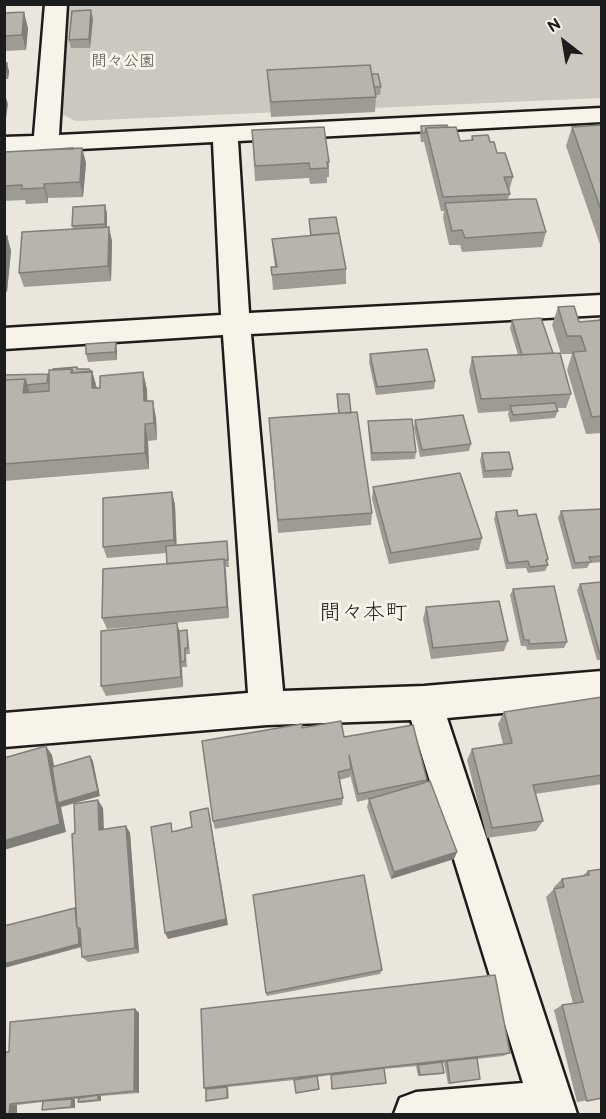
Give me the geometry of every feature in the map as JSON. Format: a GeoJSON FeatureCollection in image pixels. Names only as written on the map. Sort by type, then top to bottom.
{"type":"FeatureCollection","features":[{"type":"Feature","properties":{"kind":"street"},"geometry":{"type":"LineString","coordinates":[[46,143],[56,4]]}},
{"type":"Feature","properties":{"kind":"street"},"geometry":{"type":"LineString","coordinates":[[4,145],[602,116]]}},
{"type":"Feature","properties":{"kind":"street"},"geometry":{"type":"LineString","coordinates":[[225,135],[236,324],[267,708]]}},
{"type":"Feature","properties":{"kind":"street"},"geometry":{"type":"LineString","coordinates":[[4,339],[236,324],[602,305]]}},
{"type":"Feature","properties":{"kind":"street"},"geometry":{"type":"LineString","coordinates":[[4,730],[267,708],[424,703],[602,687]]}},
{"type":"Feature","properties":{"kind":"street"},"geometry":{"type":"LineString","coordinates":[[416,1114],[553,1109],[424,703]]}},
{"type":"Feature","properties":{"kind":"green space","name":"間々公園"},"geometry":{"type":"Polygon","coordinates":[[[67,5],[601,5],[601,98],[76,121],[61,114],[67,5]]]}},
{"type":"Feature","properties":{"kind":"building"},"geometry":{"type":"Polygon","coordinates":[[[91,10],[89,39],[69,40],[72,11],[91,10]]]}},
{"type":"Feature","properties":{"kind":"building"},"geometry":{"type":"Polygon","coordinates":[[[24,12],[22,35],[4,36],[4,13],[24,12]]]}},
{"type":"Feature","properties":{"kind":"building"},"geometry":{"type":"Polygon","coordinates":[[[370,65],[376,97],[271,102],[267,70],[370,65]]]}},
{"type":"Feature","properties":{"kind":"building"},"geometry":{"type":"Polygon","coordinates":[[[372,74],[378,74],[381,87],[374,87],[372,74]]]}},
{"type":"Feature","properties":{"kind":"building"},"geometry":{"type":"Polygon","coordinates":[[[447,125],[448,127],[426,128],[425,133],[422,133],[421,126],[447,125]]]}},
{"type":"Feature","properties":{"kind":"building"},"geometry":{"type":"Polygon","coordinates":[[[602,125],[602,213],[572,127],[602,125]]]}},
{"type":"Feature","properties":{"kind":"building"},"geometry":{"type":"Polygon","coordinates":[[[324,127],[328,168],[310,169],[309,163],[255,166],[252,130],[324,127]]]}},
{"type":"Feature","properties":{"kind":"building"},"geometry":{"type":"Polygon","coordinates":[[[456,127],[460,141],[473,140],[472,136],[488,135],[490,142],[494,142],[497,153],[505,153],[513,177],[504,177],[510,194],[443,197],[426,128],[456,127]]]}},
{"type":"Feature","properties":{"kind":"building"},"geometry":{"type":"Polygon","coordinates":[[[82,148],[80,182],[44,184],[44,188],[22,189],[22,185],[4,186],[4,152],[82,148]]]}},
{"type":"Feature","properties":{"kind":"building"},"geometry":{"type":"Polygon","coordinates":[[[536,199],[546,232],[465,238],[462,230],[452,231],[445,203],[536,199]]]}},
{"type":"Feature","properties":{"kind":"building"},"geometry":{"type":"Polygon","coordinates":[[[105,205],[105,224],[72,226],[73,207],[105,205]]]}},
{"type":"Feature","properties":{"kind":"building"},"geometry":{"type":"Polygon","coordinates":[[[336,217],[339,233],[311,235],[309,219],[336,217]]]}},
{"type":"Feature","properties":{"kind":"building"},"geometry":{"type":"Polygon","coordinates":[[[109,227],[108,266],[19,273],[22,232],[109,227]]]}},
{"type":"Feature","properties":{"kind":"building"},"geometry":{"type":"Polygon","coordinates":[[[339,233],[346,269],[272,275],[271,267],[277,267],[272,239],[339,233]]]}},
{"type":"Feature","properties":{"kind":"building"},"geometry":{"type":"Polygon","coordinates":[[[4,236],[7,236],[4,256],[4,236]]]}},
{"type":"Feature","properties":{"kind":"building"},"geometry":{"type":"Polygon","coordinates":[[[574,306],[579,322],[602,320],[602,416],[592,417],[573,352],[586,351],[581,336],[567,336],[558,307],[574,306]]]}},
{"type":"Feature","properties":{"kind":"building"},"geometry":{"type":"Polygon","coordinates":[[[541,318],[553,353],[522,355],[512,320],[541,318]]]}},
{"type":"Feature","properties":{"kind":"building"},"geometry":{"type":"Polygon","coordinates":[[[116,342],[115,352],[86,354],[86,344],[116,342]]]}},
{"type":"Feature","properties":{"kind":"building"},"geometry":{"type":"Polygon","coordinates":[[[427,349],[435,381],[377,387],[370,354],[427,349]]]}},
{"type":"Feature","properties":{"kind":"building"},"geometry":{"type":"Polygon","coordinates":[[[560,353],[571,394],[481,399],[472,357],[560,353]]]}},
{"type":"Feature","properties":{"kind":"building"},"geometry":{"type":"Polygon","coordinates":[[[77,367],[77,369],[89,369],[91,372],[73,373],[72,369],[53,370],[53,369],[77,367]]]}},
{"type":"Feature","properties":{"kind":"building"},"geometry":{"type":"Polygon","coordinates":[[[72,369],[71,373],[92,371],[92,388],[100,388],[100,376],[143,372],[144,401],[153,401],[154,423],[145,424],[145,453],[4,464],[4,380],[25,379],[23,393],[49,391],[49,370],[72,369]]]}},
{"type":"Feature","properties":{"kind":"building"},"geometry":{"type":"Polygon","coordinates":[[[48,374],[47,383],[27,385],[25,379],[4,380],[4,375],[48,374]]]}},
{"type":"Feature","properties":{"kind":"building"},"geometry":{"type":"Polygon","coordinates":[[[337,394],[349,394],[351,413],[339,413],[337,394]]]}},
{"type":"Feature","properties":{"kind":"building"},"geometry":{"type":"Polygon","coordinates":[[[555,403],[558,411],[513,415],[510,406],[555,403]]]}},
{"type":"Feature","properties":{"kind":"building"},"geometry":{"type":"Polygon","coordinates":[[[357,412],[372,513],[278,520],[269,418],[357,412]]]}},
{"type":"Feature","properties":{"kind":"building"},"geometry":{"type":"Polygon","coordinates":[[[463,415],[471,444],[422,450],[415,420],[463,415]]]}},
{"type":"Feature","properties":{"kind":"building"},"geometry":{"type":"Polygon","coordinates":[[[412,419],[416,452],[372,453],[368,421],[412,419]]]}},
{"type":"Feature","properties":{"kind":"building"},"geometry":{"type":"Polygon","coordinates":[[[509,452],[513,469],[485,471],[482,453],[509,452]]]}},
{"type":"Feature","properties":{"kind":"building"},"geometry":{"type":"Polygon","coordinates":[[[460,473],[482,538],[391,553],[373,487],[460,473]]]}},
{"type":"Feature","properties":{"kind":"building"},"geometry":{"type":"Polygon","coordinates":[[[172,492],[174,540],[103,547],[103,498],[172,492]]]}},
{"type":"Feature","properties":{"kind":"building"},"geometry":{"type":"Polygon","coordinates":[[[602,509],[602,556],[589,557],[591,562],[575,563],[561,511],[602,509]]]}},
{"type":"Feature","properties":{"kind":"building"},"geometry":{"type":"Polygon","coordinates":[[[517,510],[518,516],[536,514],[548,565],[530,567],[528,561],[508,563],[496,512],[517,510]]]}},
{"type":"Feature","properties":{"kind":"building"},"geometry":{"type":"Polygon","coordinates":[[[227,541],[228,560],[167,564],[166,546],[227,541]]]}},
{"type":"Feature","properties":{"kind":"building"},"geometry":{"type":"Polygon","coordinates":[[[224,559],[227,607],[102,618],[103,569],[224,559]]]}},
{"type":"Feature","properties":{"kind":"building"},"geometry":{"type":"Polygon","coordinates":[[[602,582],[602,654],[600,654],[580,584],[602,582]]]}},
{"type":"Feature","properties":{"kind":"building"},"geometry":{"type":"Polygon","coordinates":[[[554,586],[567,642],[529,644],[529,640],[524,640],[513,589],[554,586]]]}},
{"type":"Feature","properties":{"kind":"building"},"geometry":{"type":"Polygon","coordinates":[[[499,601],[508,641],[433,648],[426,607],[499,601]]]}},
{"type":"Feature","properties":{"kind":"building"},"geometry":{"type":"Polygon","coordinates":[[[177,623],[181,677],[101,686],[101,631],[177,623]]]}},
{"type":"Feature","properties":{"kind":"building"},"geometry":{"type":"Polygon","coordinates":[[[187,630],[188,648],[185,648],[185,661],[181,662],[179,631],[187,630]]]}},
{"type":"Feature","properties":{"kind":"building"},"geometry":{"type":"Polygon","coordinates":[[[602,697],[602,775],[533,785],[543,821],[492,828],[472,749],[512,743],[504,712],[602,697]]]}},
{"type":"Feature","properties":{"kind":"building"},"geometry":{"type":"Polygon","coordinates":[[[341,721],[344,737],[413,725],[427,780],[358,794],[349,755],[351,769],[338,772],[343,798],[213,821],[202,741],[302,724],[302,728],[341,721]]]}},
{"type":"Feature","properties":{"kind":"building"},"geometry":{"type":"Polygon","coordinates":[[[46,746],[60,824],[4,841],[4,758],[46,746]]]}},
{"type":"Feature","properties":{"kind":"building"},"geometry":{"type":"Polygon","coordinates":[[[90,756],[98,791],[58,803],[52,767],[90,756]]]}},
{"type":"Feature","properties":{"kind":"building"},"geometry":{"type":"Polygon","coordinates":[[[430,781],[457,852],[394,872],[369,799],[430,781]]]}},
{"type":"Feature","properties":{"kind":"building"},"geometry":{"type":"Polygon","coordinates":[[[98,800],[99,830],[126,826],[135,948],[82,957],[80,928],[77,928],[72,834],[75,833],[74,804],[98,800]]]}},
{"type":"Feature","properties":{"kind":"building"},"geometry":{"type":"Polygon","coordinates":[[[208,808],[226,919],[165,933],[151,827],[171,823],[172,832],[192,827],[190,812],[208,808]]]}},
{"type":"Feature","properties":{"kind":"building"},"geometry":{"type":"Polygon","coordinates":[[[602,869],[602,1098],[587,1101],[562,1005],[583,1002],[554,889],[564,887],[562,879],[589,875],[588,871],[602,869]]]}},
{"type":"Feature","properties":{"kind":"building"},"geometry":{"type":"Polygon","coordinates":[[[364,875],[382,970],[266,993],[253,895],[364,875]]]}},
{"type":"Feature","properties":{"kind":"building"},"geometry":{"type":"Polygon","coordinates":[[[75,908],[79,944],[4,964],[4,926],[75,908]]]}},
{"type":"Feature","properties":{"kind":"building"},"geometry":{"type":"Polygon","coordinates":[[[495,975],[510,1053],[204,1088],[201,1009],[495,975]]]}},
{"type":"Feature","properties":{"kind":"building"},"geometry":{"type":"Polygon","coordinates":[[[135,1009],[134,1091],[10,1104],[9,1114],[4,1114],[4,1052],[9,1052],[10,1022],[135,1009]]]}},
{"type":"Feature","properties":{"kind":"building"},"geometry":{"type":"Polygon","coordinates":[[[477,1058],[480,1079],[450,1083],[447,1061],[477,1058]]]}},
{"type":"Feature","properties":{"kind":"building"},"geometry":{"type":"Polygon","coordinates":[[[442,1062],[444,1073],[420,1075],[418,1065],[442,1062]]]}},
{"type":"Feature","properties":{"kind":"building"},"geometry":{"type":"Polygon","coordinates":[[[384,1068],[386,1083],[332,1089],[331,1075],[384,1068]]]}},
{"type":"Feature","properties":{"kind":"building"},"geometry":{"type":"Polygon","coordinates":[[[317,1076],[319,1089],[296,1093],[294,1080],[317,1076]]]}},
{"type":"Feature","properties":{"kind":"building"},"geometry":{"type":"Polygon","coordinates":[[[227,1087],[227,1098],[206,1101],[206,1089],[227,1087]]]}},
{"type":"Feature","properties":{"kind":"building"},"geometry":{"type":"Polygon","coordinates":[[[98,1095],[98,1100],[78,1102],[79,1098],[98,1095]]]}},
{"type":"Feature","properties":{"kind":"building"},"geometry":{"type":"Polygon","coordinates":[[[72,1099],[71,1107],[42,1110],[43,1101],[72,1099]]]}},
{"type":"Feature","properties":{"kind":"district","name":"間々本町"},"geometry":{"type":"Point","coordinates":[363,613]}}]}
